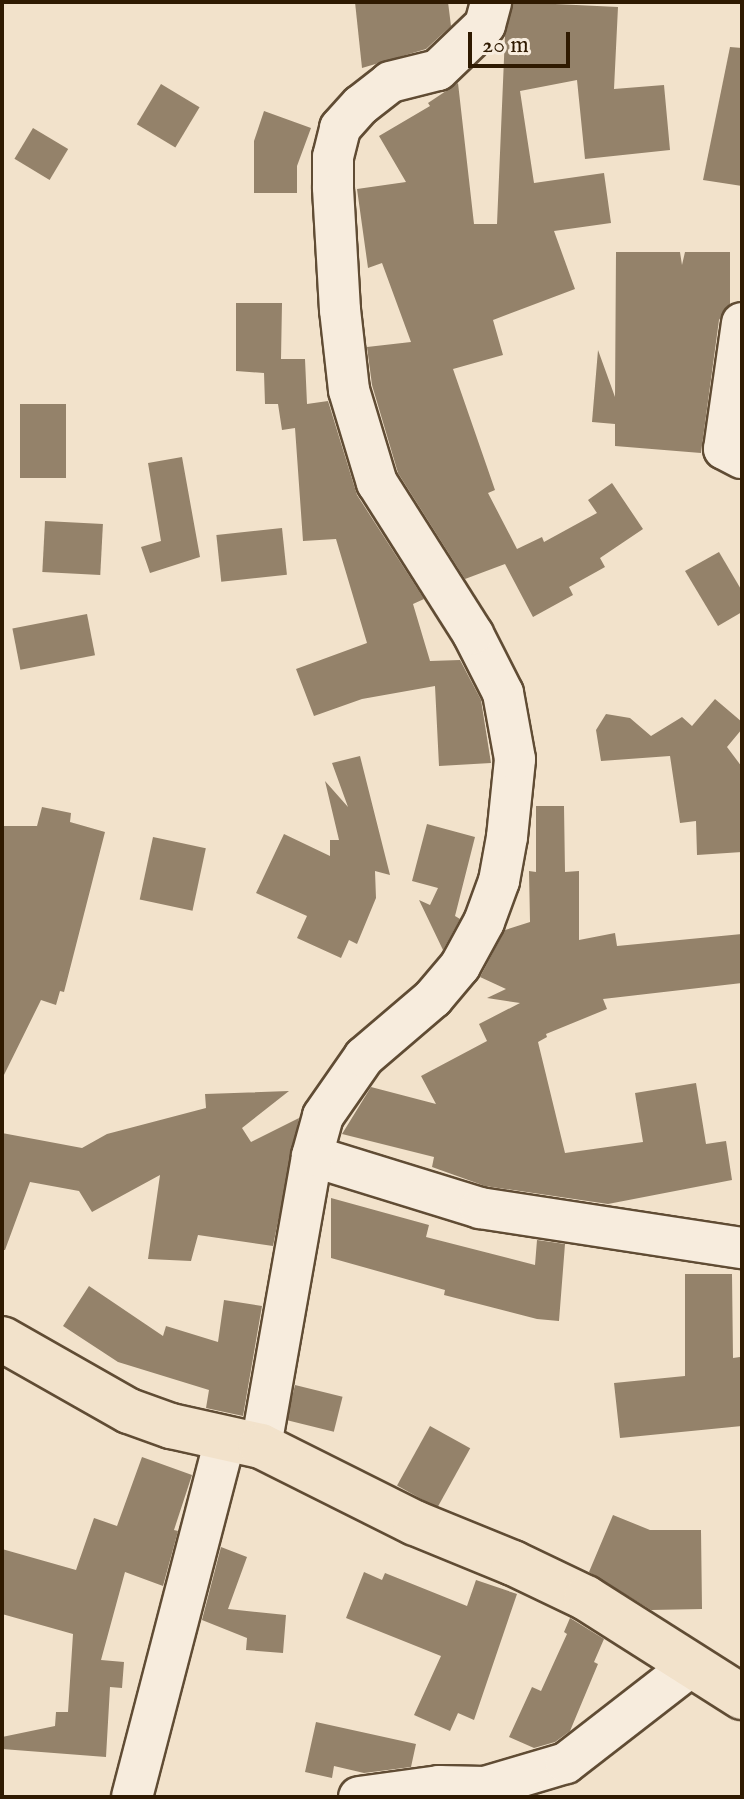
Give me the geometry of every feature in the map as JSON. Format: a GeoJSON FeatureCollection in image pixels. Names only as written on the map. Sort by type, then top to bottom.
{"type":"FeatureCollection","features":[{"type":"Feature","properties":{"kind":"main road"},"geometry":{"type":"LineString","coordinates":[[2,1339],[129,1411],[171,1426],[244,1442],[415,1523],[513,1563],[586,1598],[742,1697]]}},
{"type":"Feature","properties":{"kind":"street"},"geometry":{"type":"LineString","coordinates":[[132,1797],[244,1442],[323,1116],[364,1057],[433,998],[460,966],[484,922],[499,881],[515,759],[503,693],[473,634],[377,483],[349,390],[333,187],[333,157],[340,128],[361,105],[390,82],[438,70],[485,25],[491,2]]}},
{"type":"Feature","properties":{"kind":"street"},"geometry":{"type":"LineString","coordinates":[[742,323],[724,449],[742,458]]}},
{"type":"Feature","properties":{"kind":"street"},"geometry":{"type":"LineString","coordinates":[[312,1156],[480,1208],[742,1248]]}},
{"type":"Feature","properties":{"kind":"street"},"geometry":{"type":"LineString","coordinates":[[359,1797],[439,1786],[485,1787],[566,1763],[691,1666]]}},
{"type":"Feature","properties":{"kind":"building"},"geometry":{"type":"Polygon","coordinates":[[[355,2],[448,2],[451,26],[426,49],[362,68],[355,2]]]}},
{"type":"Feature","properties":{"kind":"building"},"geometry":{"type":"Polygon","coordinates":[[[513,2],[618,7],[614,89],[664,85],[670,150],[585,159],[577,80],[520,91],[534,183],[604,173],[611,223],[554,231],[575,289],[493,320],[503,355],[453,369],[495,490],[488,493],[517,549],[542,537],[544,542],[597,513],[588,500],[612,483],[643,529],[600,558],[605,567],[569,587],[573,595],[533,617],[505,564],[465,579],[398,473],[372,385],[367,347],[411,342],[382,263],[368,268],[357,189],[406,182],[379,136],[430,106],[428,103],[458,83],[474,224],[497,224],[505,35],[513,2]]]}},
{"type":"Feature","properties":{"kind":"building"},"geometry":{"type":"Polygon","coordinates":[[[730,47],[742,48],[742,186],[703,180],[730,47]]]}},
{"type":"Feature","properties":{"kind":"building"},"geometry":{"type":"Polygon","coordinates":[[[161,84],[200,107],[175,147],[137,124],[161,84]]]}},
{"type":"Feature","properties":{"kind":"building"},"geometry":{"type":"Polygon","coordinates":[[[264,111],[311,128],[297,166],[297,193],[254,193],[254,141],[264,111]]]}},
{"type":"Feature","properties":{"kind":"building"},"geometry":{"type":"Polygon","coordinates":[[[33,128],[68,149],[50,180],[14,159],[33,128]]]}},
{"type":"Feature","properties":{"kind":"building"},"geometry":{"type":"Polygon","coordinates":[[[616,252],[680,252],[682,265],[685,252],[730,252],[730,304],[719,320],[701,453],[615,446],[615,424],[592,422],[598,350],[615,397],[616,252]]]}},
{"type":"Feature","properties":{"kind":"building"},"geometry":{"type":"Polygon","coordinates":[[[236,303],[282,303],[281,359],[305,359],[307,404],[328,401],[357,495],[424,599],[413,604],[430,661],[460,660],[481,700],[491,763],[439,766],[435,686],[362,699],[314,716],[296,669],[367,643],[336,539],[303,541],[295,428],[282,430],[278,404],[265,404],[264,373],[236,371],[236,303]]]}},
{"type":"Feature","properties":{"kind":"building"},"geometry":{"type":"Polygon","coordinates":[[[20,404],[66,404],[66,478],[20,478],[20,404]]]}},
{"type":"Feature","properties":{"kind":"building"},"geometry":{"type":"Polygon","coordinates":[[[182,457],[200,557],[150,573],[141,547],[161,541],[148,463],[182,457]]]}},
{"type":"Feature","properties":{"kind":"building"},"geometry":{"type":"Polygon","coordinates":[[[45,521],[103,524],[100,575],[42,572],[45,521]]]}},
{"type":"Feature","properties":{"kind":"building"},"geometry":{"type":"Polygon","coordinates":[[[282,528],[287,575],[221,582],[216,535],[282,528]]]}},
{"type":"Feature","properties":{"kind":"building"},"geometry":{"type":"Polygon","coordinates":[[[719,552],[742,591],[742,612],[718,626],[685,571],[719,552]]]}},
{"type":"Feature","properties":{"kind":"building"},"geometry":{"type":"Polygon","coordinates":[[[87,614],[95,655],[20,670],[12,629],[87,614]]]}},
{"type":"Feature","properties":{"kind":"building"},"geometry":{"type":"Polygon","coordinates":[[[715,699],[742,722],[742,729],[727,747],[742,767],[742,852],[697,855],[696,821],[680,823],[670,756],[601,761],[596,730],[606,714],[630,718],[651,736],[682,717],[692,726],[715,699]]]}},
{"type":"Feature","properties":{"kind":"building"},"geometry":{"type":"Polygon","coordinates":[[[360,756],[390,875],[375,871],[376,898],[357,944],[349,940],[341,958],[297,938],[307,916],[256,893],[284,834],[330,856],[330,840],[339,840],[325,781],[348,807],[332,763],[360,756]]]}},
{"type":"Feature","properties":{"kind":"building"},"geometry":{"type":"Polygon","coordinates":[[[536,806],[564,806],[565,872],[579,871],[579,940],[615,933],[617,946],[742,934],[742,983],[603,999],[607,1009],[546,1034],[547,1037],[538,1042],[565,1153],[643,1142],[635,1093],[696,1083],[706,1144],[726,1141],[732,1180],[608,1204],[485,1186],[432,1167],[434,1157],[342,1134],[371,1087],[436,1104],[421,1076],[487,1041],[479,1024],[520,1003],[487,998],[506,989],[480,977],[505,930],[530,922],[529,871],[536,872],[536,806]]]}},
{"type":"Feature","properties":{"kind":"building"},"geometry":{"type":"Polygon","coordinates":[[[42,807],[71,813],[70,822],[105,832],[64,992],[60,991],[56,1005],[41,1000],[2,1079],[2,826],[37,826],[42,807]]]}},
{"type":"Feature","properties":{"kind":"building"},"geometry":{"type":"Polygon","coordinates":[[[427,824],[475,837],[455,916],[460,919],[443,950],[419,900],[430,905],[438,888],[412,881],[427,824]]]}},
{"type":"Feature","properties":{"kind":"building"},"geometry":{"type":"Polygon","coordinates":[[[153,837],[206,848],[193,911],[140,900],[153,837]]]}},
{"type":"Feature","properties":{"kind":"building"},"geometry":{"type":"Polygon","coordinates":[[[289,1091],[242,1128],[251,1142],[299,1118],[273,1246],[198,1235],[191,1261],[148,1259],[160,1175],[92,1212],[79,1191],[30,1182],[5,1250],[2,1250],[2,1133],[82,1148],[107,1134],[206,1108],[205,1094],[289,1091]]]}},
{"type":"Feature","properties":{"kind":"building"},"geometry":{"type":"Polygon","coordinates":[[[331,1198],[429,1225],[426,1237],[535,1265],[537,1240],[565,1244],[559,1321],[537,1319],[444,1295],[445,1290],[331,1258],[331,1198]]]}},
{"type":"Feature","properties":{"kind":"building"},"geometry":{"type":"Polygon","coordinates":[[[685,1274],[732,1274],[733,1358],[740,1357],[742,1426],[620,1438],[614,1383],[685,1376],[685,1274]]]}},
{"type":"Feature","properties":{"kind":"building"},"geometry":{"type":"Polygon","coordinates":[[[89,1286],[163,1336],[166,1326],[218,1342],[224,1300],[262,1306],[243,1416],[206,1408],[209,1390],[118,1362],[63,1326],[89,1286]]]}},
{"type":"Feature","properties":{"kind":"building"},"geometry":{"type":"Polygon","coordinates":[[[295,1385],[343,1397],[334,1432],[286,1420],[295,1385]]]}},
{"type":"Feature","properties":{"kind":"building"},"geometry":{"type":"Polygon","coordinates":[[[430,1426],[470,1448],[437,1508],[397,1485],[430,1426]]]}},
{"type":"Feature","properties":{"kind":"building"},"geometry":{"type":"Polygon","coordinates":[[[142,1457],[192,1475],[174,1530],[178,1531],[163,1586],[125,1572],[101,1660],[124,1662],[122,1688],[110,1687],[106,1757],[2,1749],[2,1737],[55,1726],[56,1712],[68,1712],[73,1634],[2,1614],[2,1549],[76,1570],[94,1518],[117,1526],[142,1457]]]}},
{"type":"Feature","properties":{"kind":"building"},"geometry":{"type":"Polygon","coordinates":[[[613,1515],[650,1530],[701,1530],[702,1609],[651,1610],[589,1572],[613,1515]]]}},
{"type":"Feature","properties":{"kind":"building"},"geometry":{"type":"Polygon","coordinates":[[[221,1547],[247,1557],[228,1609],[286,1615],[283,1653],[246,1650],[247,1638],[202,1620],[221,1547]]]}},
{"type":"Feature","properties":{"kind":"building"},"geometry":{"type":"Polygon","coordinates":[[[364,1572],[382,1580],[385,1573],[467,1606],[476,1580],[517,1594],[474,1720],[458,1713],[450,1731],[414,1715],[441,1656],[346,1618],[364,1572]]]}},
{"type":"Feature","properties":{"kind":"building"},"geometry":{"type":"Polygon","coordinates":[[[570,1618],[604,1639],[594,1662],[598,1664],[570,1731],[555,1742],[534,1748],[509,1737],[532,1687],[541,1691],[567,1634],[564,1632],[570,1618]]]}},
{"type":"Feature","properties":{"kind":"building"},"geometry":{"type":"Polygon","coordinates":[[[316,1722],[416,1744],[411,1767],[364,1773],[334,1766],[332,1778],[305,1772],[316,1722]]]}}]}
